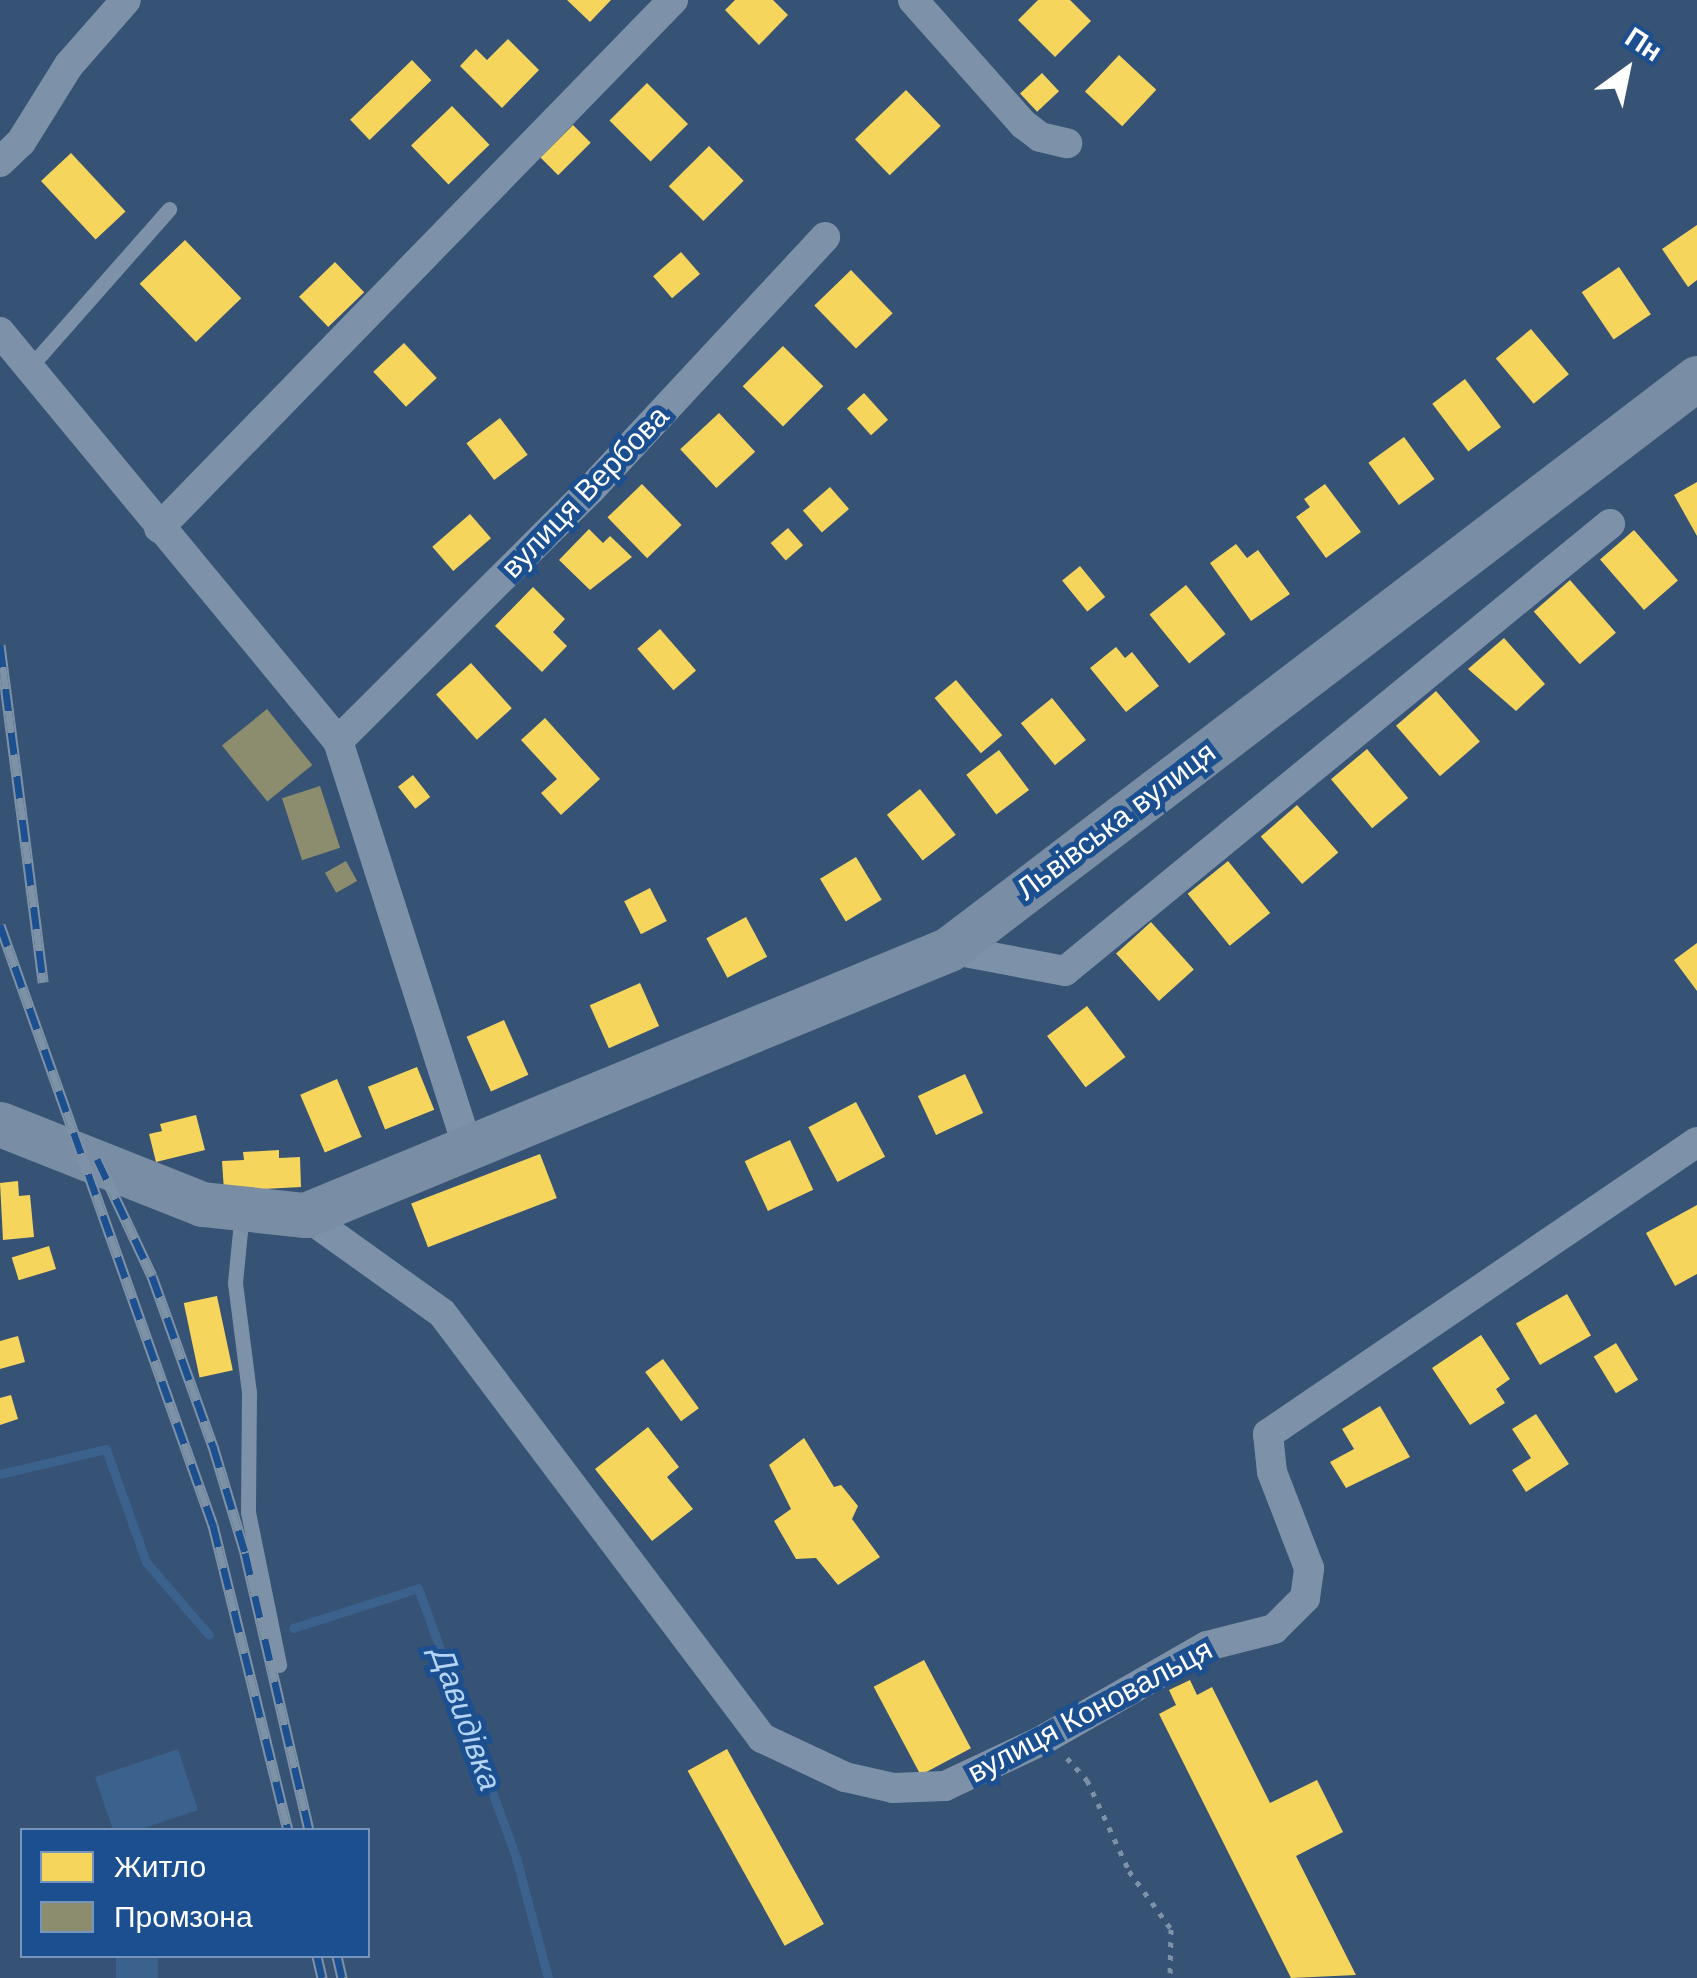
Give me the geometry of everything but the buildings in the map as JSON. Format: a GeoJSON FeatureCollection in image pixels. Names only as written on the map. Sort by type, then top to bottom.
{"type":"FeatureCollection","features":[{"type":"Feature","properties":{"kind":"street"},"geometry":{"type":"LineString","coordinates":[[0,162],[21,142],[69,65],[126,0]]}},
{"type":"Feature","properties":{"kind":"street"},"geometry":{"type":"LineString","coordinates":[[159,528],[673,0]]}},
{"type":"Feature","properties":{"kind":"street"},"geometry":{"type":"LineString","coordinates":[[913,0],[1023,124],[1040,137],[1067,143]]}},
{"type":"Feature","properties":{"kind":"street","name":"вулиця Вербова"},"geometry":{"type":"LineString","coordinates":[[338,740],[591,489],[825,236]]}},
{"type":"Feature","properties":{"kind":"street"},"geometry":{"type":"LineString","coordinates":[[0,332],[338,740],[468,1149]]}},
{"type":"Feature","properties":{"kind":"street","name":"Львівська вулиця"},"geometry":{"type":"LineString","coordinates":[[306,1215],[948,949],[1697,378]]}},
{"type":"Feature","properties":{"kind":"street"},"geometry":{"type":"LineString","coordinates":[[948,949],[1066,971],[1610,524]]}},
{"type":"Feature","properties":{"kind":"street"},"geometry":{"type":"LineString","coordinates":[[0,1124],[119,1177],[242,1211],[306,1215]]}},
{"type":"Feature","properties":{"kind":"street","name":"вулиця Коновальця"},"geometry":{"type":"LineString","coordinates":[[306,1215],[442,1313],[762,1738],[844,1777],[893,1788],[945,1786],[1041,1741],[1207,1646],[1274,1628],[1305,1598],[1309,1568],[1272,1472],[1268,1434],[1697,1142]]}},
{"type":"Feature","properties":{"kind":"lane"},"geometry":{"type":"LineString","coordinates":[[29,368],[168,210]]}},
{"type":"Feature","properties":{"kind":"lane"},"geometry":{"type":"LineString","coordinates":[[242,1211],[235,1283],[250,1393],[248,1512],[279,1665]]}},
{"type":"Feature","properties":{"kind":"path"},"geometry":{"type":"LineString","coordinates":[[1041,1741],[1087,1780],[1104,1828],[1171,1929],[1170,1978]]}},
{"type":"Feature","properties":{"kind":"water"},"geometry":{"type":"Polygon","coordinates":[[[178,1749],[198,1810],[144,1828],[112,1828],[95,1777],[178,1749]]]}},
{"type":"Feature","properties":{"kind":"water"},"geometry":{"type":"Polygon","coordinates":[[[116,1958],[158,1958],[158,1978],[116,1978],[116,1958]]]}},
{"type":"Feature","properties":{"kind":"waterway","name":"Давидівка"},"geometry":{"type":"LineString","coordinates":[[0,1474],[106,1449],[146,1562],[209,1635]]}},
{"type":"Feature","properties":{"kind":"waterway","name":"Давидівка"},"geometry":{"type":"LineString","coordinates":[[293,1628],[418,1588],[515,1854],[548,1978]]}},
{"type":"Feature","properties":{"kind":"railway"},"geometry":{"type":"LineString","coordinates":[[0,645],[43,982]]}},
{"type":"Feature","properties":{"kind":"railway"},"geometry":{"type":"LineString","coordinates":[[0,925],[213,1525],[288,1828]]}},
{"type":"Feature","properties":{"kind":"railway"},"geometry":{"type":"LineString","coordinates":[[97,1159],[152,1276],[213,1446],[245,1553],[309,1828]]}},
{"type":"Feature","properties":{"kind":"railway"},"geometry":{"type":"LineString","coordinates":[[317,1958],[322,1978]]}},
{"type":"Feature","properties":{"kind":"railway"},"geometry":{"type":"LineString","coordinates":[[337,1958],[342,1978]]}}]}
